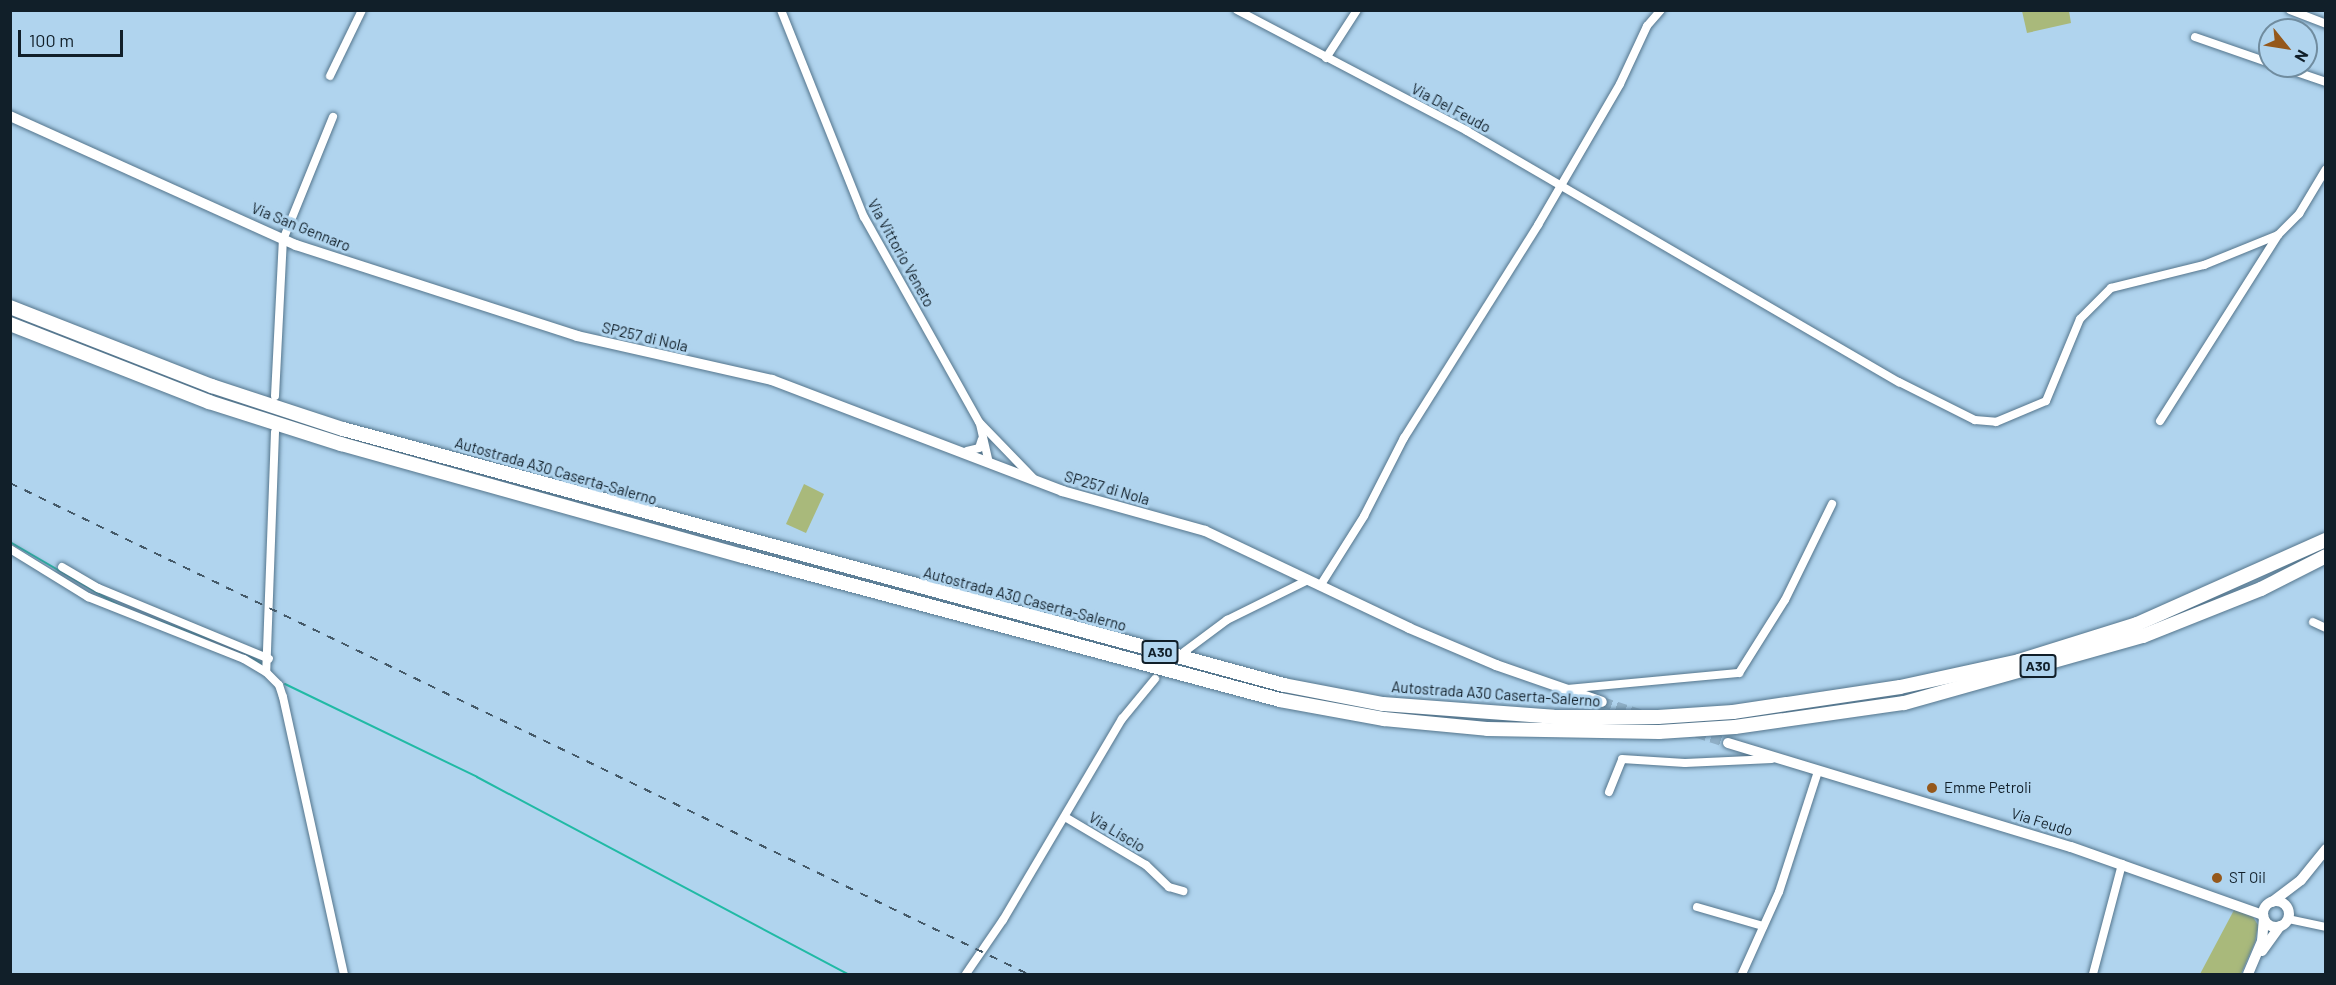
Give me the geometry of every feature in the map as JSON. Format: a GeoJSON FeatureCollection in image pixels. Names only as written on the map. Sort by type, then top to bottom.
{"type":"FeatureCollection","features":[{"type":"Feature","properties":{"kind":"highway","name":"Autostrada A30 Caserta-Salerno"},"geometry":{"type":"LineString","coordinates":[[10,307],[212,386],[343,429],[1262,679],[1383,704],[1554,717],[1658,717],[1733,712],[1900,687],[2019,661],[2137,624],[2325,540]]}},
{"type":"Feature","properties":{"kind":"highway","name":"Autostrada A30 Caserta-Salerno"},"geometry":{"type":"LineString","coordinates":[[10,324],[209,402],[340,444],[743,556],[1280,700],[1384,719],[1487,729],[1659,732],[1736,726],[1904,703],[2143,636],[2261,589],[2325,556]]}},
{"type":"Feature","properties":{"kind":"street"},"geometry":{"type":"LineString","coordinates":[[330,76],[362,10]]}},
{"type":"Feature","properties":{"kind":"street","name":"Via Vittorio Veneto"},"geometry":{"type":"LineString","coordinates":[[781,10],[864,217],[979,422],[1039,483]]}},
{"type":"Feature","properties":{"kind":"street"},"geometry":{"type":"LineString","coordinates":[[1237,10],[1326,58],[1357,10]]}},
{"type":"Feature","properties":{"kind":"street"},"geometry":{"type":"LineString","coordinates":[[1320,586],[1364,516],[1404,438],[1562,186],[1620,84],[1647,26],[1661,10]]}},
{"type":"Feature","properties":{"kind":"street"},"geometry":{"type":"LineString","coordinates":[[2290,10],[2325,24]]}},
{"type":"Feature","properties":{"kind":"street"},"geometry":{"type":"LineString","coordinates":[[2195,37],[2258,59]]}},
{"type":"Feature","properties":{"kind":"street","name":"Via Del Feudo"},"geometry":{"type":"LineString","coordinates":[[1326,58],[1467,131],[1899,382],[1965,417],[1987,422],[2007,419],[2046,401],[2080,319],[2111,288],[2204,265],[2278,235]]}},
{"type":"Feature","properties":{"kind":"street","name":"Via San Gennaro"},"geometry":{"type":"LineString","coordinates":[[10,116],[283,240],[590,339]]}},
{"type":"Feature","properties":{"kind":"street"},"geometry":{"type":"LineString","coordinates":[[275,396],[283,240],[333,117]]}},
{"type":"Feature","properties":{"kind":"street"},"geometry":{"type":"LineString","coordinates":[[2160,421],[2278,235],[2299,214],[2325,169]]}},
{"type":"Feature","properties":{"kind":"street","name":"SP257 di Nola"},"geometry":{"type":"LineString","coordinates":[[590,339],[772,380],[988,460],[1039,483],[1205,531],[1320,586],[1496,665],[1602,702]]}},
{"type":"Feature","properties":{"kind":"street"},"geometry":{"type":"LineString","coordinates":[[979,422],[988,460]]}},
{"type":"Feature","properties":{"kind":"street"},"geometry":{"type":"LineString","coordinates":[[266,672],[269,659],[275,432]]}},
{"type":"Feature","properties":{"kind":"street"},"geometry":{"type":"LineString","coordinates":[[967,452],[979,448],[982,437]]}},
{"type":"Feature","properties":{"kind":"street"},"geometry":{"type":"LineString","coordinates":[[1565,689],[1605,682],[1740,674],[1785,600],[1832,504]]}},
{"type":"Feature","properties":{"kind":"street"},"geometry":{"type":"LineString","coordinates":[[10,549],[88,597],[244,659],[266,672],[279,685],[344,975]]}},
{"type":"Feature","properties":{"kind":"street"},"geometry":{"type":"LineString","coordinates":[[62,567],[98,588],[269,659]]}},
{"type":"Feature","properties":{"kind":"street"},"geometry":{"type":"LineString","coordinates":[[1184,652],[1227,620],[1308,580]]}},
{"type":"Feature","properties":{"kind":"street"},"geometry":{"type":"LineString","coordinates":[[2313,622],[2325,628]]}},
{"type":"Feature","properties":{"kind":"street"},"geometry":{"type":"LineString","coordinates":[[966,975],[1065,817],[1122,719],[1155,679]]}},
{"type":"Feature","properties":{"kind":"street","name":"Via Feudo"},"geometry":{"type":"LineString","coordinates":[[1728,743],[2122,864],[2266,911]]}},
{"type":"Feature","properties":{"kind":"street"},"geometry":{"type":"LineString","coordinates":[[1609,792],[1622,759],[1685,764],[1776,759]]}},
{"type":"Feature","properties":{"kind":"street"},"geometry":{"type":"LineString","coordinates":[[1742,975],[1779,892],[1818,771]]}},
{"type":"Feature","properties":{"kind":"street","name":"Via Liscio"},"geometry":{"type":"LineString","coordinates":[[1065,817],[1146,866],[1169,887],[1183,891]]}},
{"type":"Feature","properties":{"kind":"street"},"geometry":{"type":"LineString","coordinates":[[2248,973],[2262,941],[2266,911],[2301,880],[2325,849]]}},
{"type":"Feature","properties":{"kind":"street"},"geometry":{"type":"LineString","coordinates":[[2093,975],[2122,864]]}},
{"type":"Feature","properties":{"kind":"street"},"geometry":{"type":"LineString","coordinates":[[2248,973],[2285,919],[2301,880]]}},
{"type":"Feature","properties":{"kind":"street"},"geometry":{"type":"LineString","coordinates":[[2266,911],[2284,904],[2285,919]]}},
{"type":"Feature","properties":{"kind":"street"},"geometry":{"type":"LineString","coordinates":[[1697,907],[1763,926]]}},
{"type":"Feature","properties":{"kind":"street"},"geometry":{"type":"LineString","coordinates":[[2266,911],[2273,927],[2285,919],[2325,927]]}},
{"type":"Feature","properties":{"kind":"green space"},"geometry":{"type":"Polygon","coordinates":[[[2022,11],[2069,11],[2071,23],[2027,33],[2022,11]]]}},
{"type":"Feature","properties":{"kind":"green space"},"geometry":{"type":"Polygon","coordinates":[[[804,484],[824,494],[806,533],[786,524],[804,484]]]}},
{"type":"Feature","properties":{"kind":"green space"},"geometry":{"type":"Polygon","coordinates":[[[2234,910],[2253,917],[2258,925],[2255,942],[2241,974],[2200,974],[2234,910]]]}},
{"type":"Feature","properties":{"kind":"waterway"},"geometry":{"type":"LineString","coordinates":[[10,542],[120,606]]}},
{"type":"Feature","properties":{"kind":"waterway"},"geometry":{"type":"LineString","coordinates":[[147,617],[215,641]]}},
{"type":"Feature","properties":{"kind":"waterway"},"geometry":{"type":"LineString","coordinates":[[243,652],[262,664]]}},
{"type":"Feature","properties":{"kind":"waterway"},"geometry":{"type":"LineString","coordinates":[[285,684],[477,777],[847,974]]}},
{"type":"Feature","properties":{"kind":"tunnel"},"geometry":{"type":"LineString","coordinates":[[1602,702],[1640,714]]}},
{"type":"Feature","properties":{"kind":"tunnel"},"geometry":{"type":"LineString","coordinates":[[1654,719],[1728,743]]}},
{"type":"Feature","properties":{"kind":"railway"},"geometry":{"type":"LineString","coordinates":[[10,483],[1028,974]]}},
{"type":"Feature","properties":{"kind":"place","name":"Emme Petroli"},"geometry":{"type":"Point","coordinates":[1932,788]}},
{"type":"Feature","properties":{"kind":"place","name":"ST Oil"},"geometry":{"type":"Point","coordinates":[2217,878]}}]}
